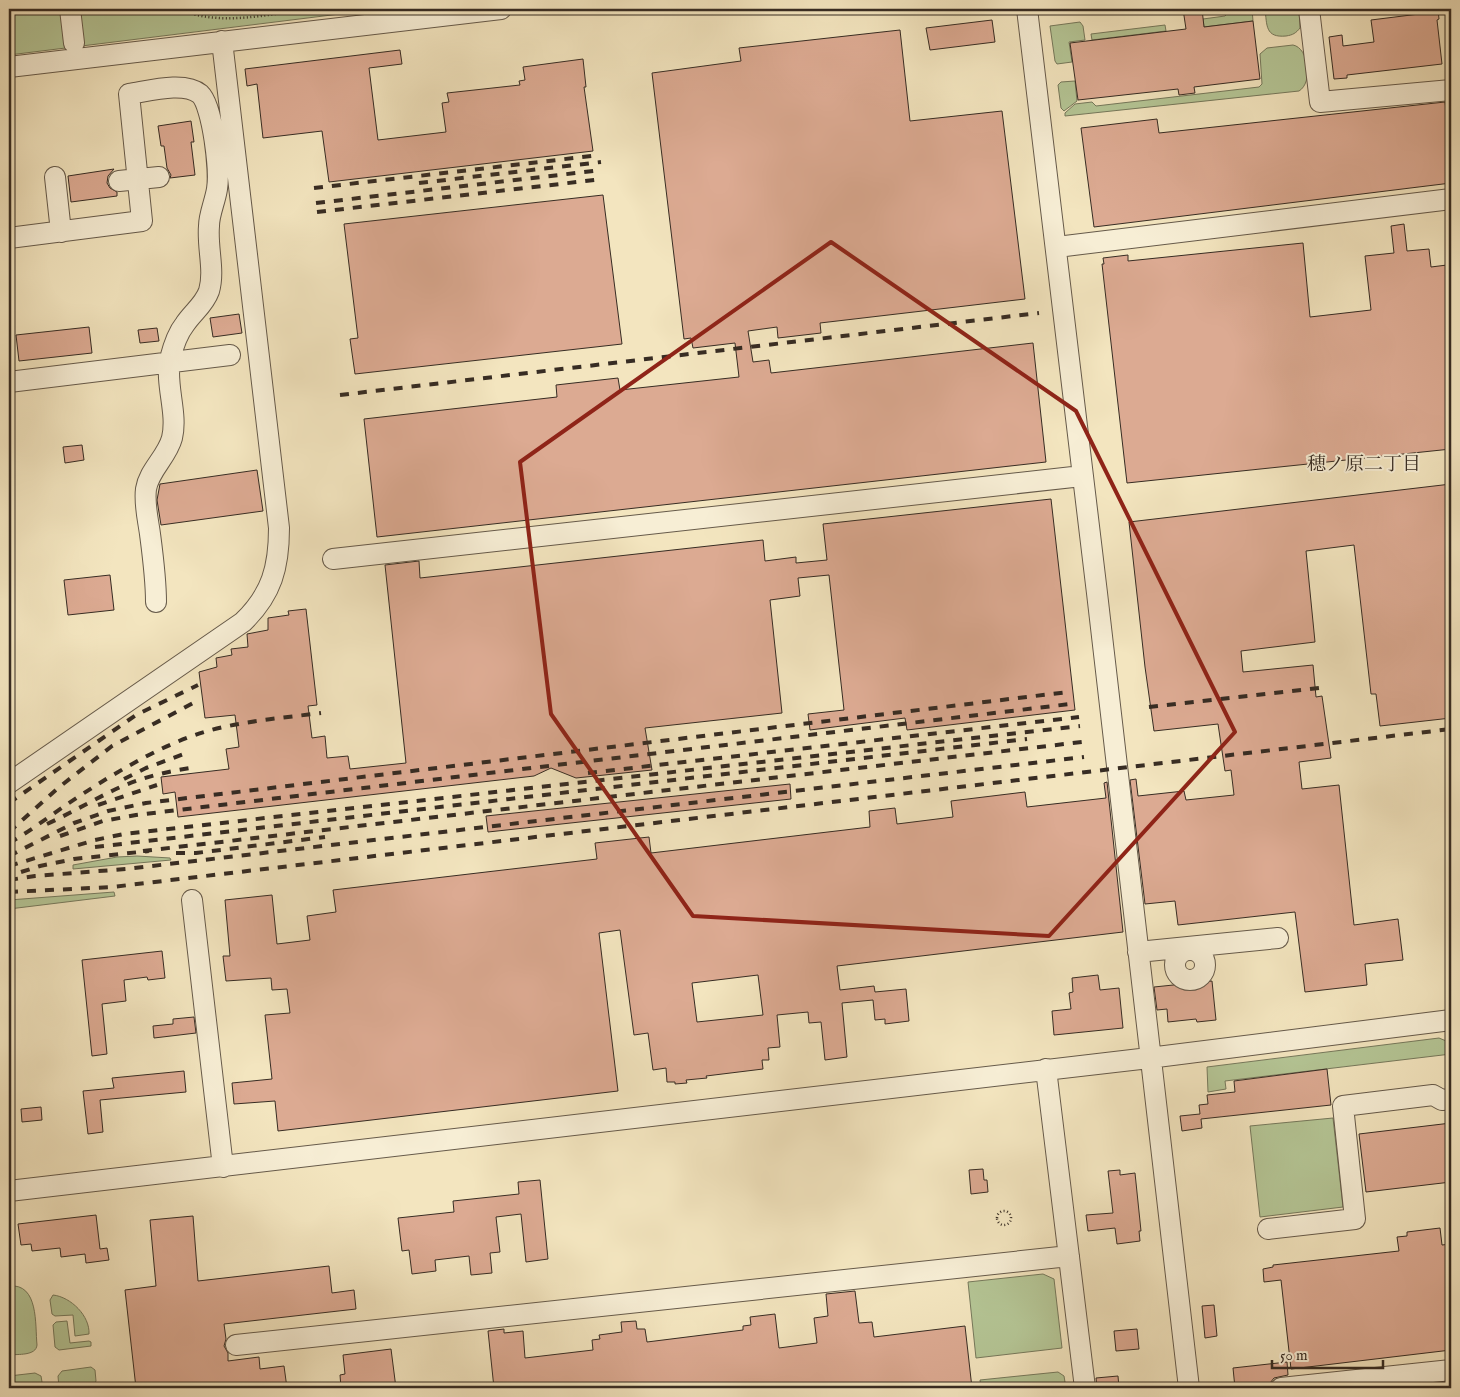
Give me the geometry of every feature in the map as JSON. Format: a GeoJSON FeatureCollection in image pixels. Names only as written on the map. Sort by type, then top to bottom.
{"type":"FeatureCollection","features":[{"type":"Feature","properties":{"kind":"street"},"geometry":{"type":"LineString","coordinates":[[70,9],[74,43]]}},
{"type":"Feature","properties":{"kind":"street"},"geometry":{"type":"LineString","coordinates":[[9,67],[501,9]]}},
{"type":"Feature","properties":{"kind":"street"},"geometry":{"type":"LineString","coordinates":[[1027,9],[1057,247],[1082,476],[1122,801],[1149,1058],[1189,1388]]}},
{"type":"Feature","properties":{"kind":"street"},"geometry":{"type":"LineString","coordinates":[[1309,9],[1320,102],[1451,90]]}},
{"type":"Feature","properties":{"kind":"street"},"geometry":{"type":"LineString","coordinates":[[9,783],[243,622],[260,602],[270,584],[276,567],[279,555],[279,528],[222,41]]}},
{"type":"Feature","properties":{"kind":"street"},"geometry":{"type":"LineString","coordinates":[[9,238],[142,221],[129,180],[129,94],[184,87],[200,95],[207,105],[210,114],[218,174],[217,190],[208,226],[211,279],[209,290],[200,309],[185,324],[173,347],[170,362],[172,439],[150,476],[146,495],[146,508],[156,580],[156,602]]}},
{"type":"Feature","properties":{"kind":"street"},"geometry":{"type":"LineString","coordinates":[[55,177],[60,232]]}},
{"type":"Feature","properties":{"kind":"street"},"geometry":{"type":"LineString","coordinates":[[129,180],[159,177]]}},
{"type":"Feature","properties":{"kind":"street"},"geometry":{"type":"LineString","coordinates":[[1057,247],[1451,200]]}},
{"type":"Feature","properties":{"kind":"street"},"geometry":{"type":"LineString","coordinates":[[9,382],[230,355]]}},
{"type":"Feature","properties":{"kind":"street"},"geometry":{"type":"LineString","coordinates":[[333,559],[1082,476]]}},
{"type":"Feature","properties":{"kind":"street"},"geometry":{"type":"LineString","coordinates":[[192,900],[223,1167]]}},
{"type":"Feature","properties":{"kind":"street"},"geometry":{"type":"LineString","coordinates":[[1138,952],[1278,938]]}},
{"type":"Feature","properties":{"kind":"street"},"geometry":{"type":"LineString","coordinates":[[9,1191],[1149,1058],[1451,1020]]}},
{"type":"Feature","properties":{"kind":"street"},"geometry":{"type":"LineString","coordinates":[[1046,1069],[1085,1388]]}},
{"type":"Feature","properties":{"kind":"street"},"geometry":{"type":"LineString","coordinates":[[1268,1229],[1355,1219],[1343,1106],[1433,1095],[1442,1100],[1451,1099]]}},
{"type":"Feature","properties":{"kind":"street"},"geometry":{"type":"LineString","coordinates":[[236,1345],[1069,1256]]}},
{"type":"Feature","properties":{"kind":"street"},"geometry":{"type":"LineString","coordinates":[[1281,1388],[1451,1370]]}},
{"type":"Feature","properties":{"kind":"path"},"geometry":{"type":"LineString","coordinates":[[178,9],[209,17],[233,19],[312,9]]}},
{"type":"Feature","properties":{"kind":"path"},"geometry":{"type":"LineString","coordinates":[[1003,1211],[1009,1213],[1012,1218],[1011,1222],[1005,1226],[996,1220],[998,1214],[1003,1211]]}},
{"type":"Feature","properties":{"kind":"highlighted area"},"geometry":{"type":"Polygon","coordinates":[[[831,242],[1076,411],[1235,732],[1049,936],[693,916],[551,714],[520,462],[831,242]]]}},
{"type":"Feature","properties":{"kind":"green space"},"geometry":{"type":"Polygon","coordinates":[[[9,9],[380,9],[9,55],[9,9]]]}},
{"type":"Feature","properties":{"kind":"green space"},"geometry":{"type":"Polygon","coordinates":[[[1232,9],[1252,9],[1253,21],[1204,27],[1203,19],[1225,16],[1232,9]]]}},
{"type":"Feature","properties":{"kind":"green space"},"geometry":{"type":"Polygon","coordinates":[[[1265,9],[1299,9],[1300,28],[1291,35],[1274,35],[1268,29],[1265,9]]]}},
{"type":"Feature","properties":{"kind":"green space"},"geometry":{"type":"Polygon","coordinates":[[[1080,22],[1083,26],[1085,40],[1069,42],[1072,62],[1057,64],[1050,26],[1080,22]]]}},
{"type":"Feature","properties":{"kind":"green space"},"geometry":{"type":"Polygon","coordinates":[[[1165,25],[1166,31],[1092,40],[1091,34],[1165,25]]]}},
{"type":"Feature","properties":{"kind":"green space"},"geometry":{"type":"Polygon","coordinates":[[[1293,45],[1303,52],[1307,66],[1306,81],[1299,91],[1065,116],[1065,113],[1075,104],[1092,102],[1096,106],[1259,87],[1262,84],[1260,54],[1267,48],[1293,45]]]}},
{"type":"Feature","properties":{"kind":"green space"},"geometry":{"type":"Polygon","coordinates":[[[1075,81],[1077,101],[1064,111],[1061,108],[1058,85],[1061,82],[1075,81]]]}},
{"type":"Feature","properties":{"kind":"green space"},"geometry":{"type":"Polygon","coordinates":[[[117,857],[170,858],[171,860],[73,869],[73,865],[117,857]]]}},
{"type":"Feature","properties":{"kind":"green space"},"geometry":{"type":"Polygon","coordinates":[[[114,892],[115,896],[9,909],[9,900],[114,892]]]}},
{"type":"Feature","properties":{"kind":"green space"},"geometry":{"type":"Polygon","coordinates":[[[1439,1038],[1451,1043],[1451,1054],[1225,1081],[1226,1089],[1208,1092],[1207,1067],[1439,1038]]]}},
{"type":"Feature","properties":{"kind":"green space"},"geometry":{"type":"Polygon","coordinates":[[[1333,1118],[1343,1207],[1260,1217],[1250,1126],[1333,1118]]]}},
{"type":"Feature","properties":{"kind":"green space"},"geometry":{"type":"Polygon","coordinates":[[[1043,1274],[1054,1279],[1062,1348],[976,1358],[968,1282],[1043,1274]]]}},
{"type":"Feature","properties":{"kind":"green space"},"geometry":{"type":"Polygon","coordinates":[[[9,1286],[19,1287],[26,1291],[34,1307],[37,1345],[36,1349],[30,1353],[9,1355],[9,1286]]]}},
{"type":"Feature","properties":{"kind":"green space"},"geometry":{"type":"Polygon","coordinates":[[[53,1295],[66,1299],[78,1308],[86,1321],[89,1334],[75,1336],[73,1315],[55,1316],[52,1314],[50,1300],[53,1295]]]}},
{"type":"Feature","properties":{"kind":"green space"},"geometry":{"type":"Polygon","coordinates":[[[67,1321],[70,1343],[89,1341],[91,1346],[59,1350],[55,1347],[53,1325],[56,1322],[67,1321]]]}},
{"type":"Feature","properties":{"kind":"green space"},"geometry":{"type":"Polygon","coordinates":[[[91,1367],[95,1370],[95,1383],[76,1388],[59,1388],[58,1376],[62,1371],[91,1367]]]}},
{"type":"Feature","properties":{"kind":"green space"},"geometry":{"type":"Polygon","coordinates":[[[1058,1372],[1064,1376],[1066,1388],[981,1388],[980,1380],[1058,1372]]]}},
{"type":"Feature","properties":{"kind":"green space"},"geometry":{"type":"Polygon","coordinates":[[[35,1373],[41,1376],[43,1388],[9,1388],[9,1376],[35,1373]]]}},
{"type":"Feature","properties":{"kind":"building"},"geometry":{"type":"Polygon","coordinates":[[[1183,9],[1202,9],[1204,27],[1253,21],[1260,79],[1194,87],[1195,93],[1179,95],[1178,89],[1078,100],[1070,43],[1186,29],[1183,9]]]}},
{"type":"Feature","properties":{"kind":"building"},"geometry":{"type":"Polygon","coordinates":[[[1426,9],[1438,9],[1439,19],[1437,20],[1442,64],[1347,75],[1347,78],[1334,79],[1329,37],[1342,35],[1343,46],[1374,42],[1371,20],[1427,13],[1426,9]]]}},
{"type":"Feature","properties":{"kind":"building"},"geometry":{"type":"Polygon","coordinates":[[[992,20],[995,42],[930,50],[926,28],[992,20]]]}},
{"type":"Feature","properties":{"kind":"building"},"geometry":{"type":"Polygon","coordinates":[[[900,30],[910,121],[1002,111],[1025,299],[820,323],[821,333],[778,338],[777,327],[748,331],[753,362],[769,360],[771,373],[1033,343],[1046,462],[377,537],[364,419],[557,397],[556,385],[618,378],[620,390],[739,377],[735,343],[693,348],[691,338],[684,339],[652,73],[741,61],[739,48],[900,30]]]}},
{"type":"Feature","properties":{"kind":"building"},"geometry":{"type":"Polygon","coordinates":[[[400,50],[402,64],[369,68],[378,140],[446,132],[442,103],[449,102],[447,93],[520,85],[519,81],[525,80],[523,67],[583,59],[586,87],[584,87],[593,151],[329,182],[322,131],[263,138],[257,84],[247,86],[245,69],[400,50]]]}},
{"type":"Feature","properties":{"kind":"building"},"geometry":{"type":"Polygon","coordinates":[[[1445,102],[1451,149],[1451,183],[1094,227],[1081,128],[1157,119],[1159,133],[1445,102]]]}},
{"type":"Feature","properties":{"kind":"building"},"geometry":{"type":"Polygon","coordinates":[[[191,121],[194,142],[191,142],[195,175],[170,178],[171,175],[167,168],[164,146],[161,146],[158,126],[191,121]]]}},
{"type":"Feature","properties":{"kind":"building"},"geometry":{"type":"Polygon","coordinates":[[[114,169],[108,176],[107,183],[110,188],[117,192],[117,196],[71,202],[68,176],[114,169]]]}},
{"type":"Feature","properties":{"kind":"building"},"geometry":{"type":"Polygon","coordinates":[[[603,195],[622,344],[355,374],[350,339],[358,338],[344,224],[603,195]]]}},
{"type":"Feature","properties":{"kind":"building"},"geometry":{"type":"Polygon","coordinates":[[[1404,224],[1407,251],[1429,249],[1431,267],[1447,265],[1451,302],[1451,449],[1127,483],[1102,264],[1104,264],[1103,258],[1128,255],[1128,261],[1303,243],[1310,317],[1371,310],[1365,256],[1394,253],[1391,226],[1404,224]]]}},
{"type":"Feature","properties":{"kind":"building"},"geometry":{"type":"Polygon","coordinates":[[[239,314],[242,333],[213,337],[210,318],[239,314]]]}},
{"type":"Feature","properties":{"kind":"building"},"geometry":{"type":"Polygon","coordinates":[[[89,327],[92,353],[19,361],[16,335],[89,327]]]}},
{"type":"Feature","properties":{"kind":"building"},"geometry":{"type":"Polygon","coordinates":[[[157,328],[159,341],[140,343],[138,330],[157,328]]]}},
{"type":"Feature","properties":{"kind":"building"},"geometry":{"type":"Polygon","coordinates":[[[82,445],[84,460],[65,463],[63,447],[82,445]]]}},
{"type":"Feature","properties":{"kind":"building"},"geometry":{"type":"Polygon","coordinates":[[[257,470],[263,511],[161,525],[157,500],[160,484],[257,470]]]}},
{"type":"Feature","properties":{"kind":"building"},"geometry":{"type":"Polygon","coordinates":[[[1451,484],[1451,718],[1380,726],[1376,694],[1371,694],[1354,545],[1306,551],[1315,642],[1241,651],[1243,672],[1313,665],[1316,697],[1322,696],[1331,758],[1299,762],[1302,789],[1339,785],[1354,925],[1398,919],[1403,960],[1365,964],[1367,985],[1305,992],[1295,912],[1178,925],[1175,901],[1145,904],[1130,780],[1136,779],[1138,796],[1184,791],[1186,800],[1234,795],[1231,770],[1225,771],[1218,724],[1154,731],[1129,522],[1451,484]]]}},
{"type":"Feature","properties":{"kind":"building"},"geometry":{"type":"Polygon","coordinates":[[[1051,499],[1075,710],[907,730],[905,718],[810,730],[808,714],[844,710],[829,575],[798,578],[800,596],[770,600],[782,713],[645,728],[652,770],[576,778],[551,768],[534,776],[178,817],[175,792],[163,794],[161,777],[229,769],[226,749],[239,747],[235,715],[205,718],[199,672],[217,667],[216,658],[232,655],[231,649],[248,647],[247,634],[268,630],[268,618],[289,615],[288,611],[306,609],[317,705],[308,706],[312,738],[325,736],[327,758],[348,756],[350,769],[406,763],[385,565],[419,561],[420,578],[763,540],[765,561],[796,557],[796,563],[827,560],[823,524],[1051,499]]]}},
{"type":"Feature","properties":{"kind":"building"},"geometry":{"type":"Polygon","coordinates":[[[110,575],[114,610],[68,615],[64,580],[110,575]]]}},
{"type":"Feature","properties":{"kind":"building"},"geometry":{"type":"Polygon","coordinates":[[[1107,782],[1123,932],[837,966],[840,990],[874,986],[875,992],[906,989],[909,1021],[885,1024],[885,1019],[875,1020],[873,1000],[842,1003],[847,1057],[825,1060],[821,1022],[809,1023],[808,1012],[777,1015],[780,1047],[768,1048],[769,1060],[762,1060],[763,1069],[706,1076],[707,1078],[686,1080],[687,1083],[675,1084],[675,1082],[667,1082],[666,1068],[653,1070],[648,1033],[634,1035],[620,930],[599,933],[618,1091],[278,1131],[275,1101],[234,1104],[232,1083],[272,1079],[265,1015],[290,1013],[287,989],[272,990],[271,978],[226,981],[223,956],[230,956],[225,900],[272,895],[277,944],[310,940],[307,916],[336,912],[333,890],[597,859],[595,843],[649,837],[651,853],[870,827],[869,811],[895,808],[897,824],[953,817],[951,801],[1025,792],[1027,807],[1106,798],[1104,783],[1107,782]],[[758,975],[692,983],[697,1022],[763,1015],[758,975]]]}},
{"type":"Feature","properties":{"kind":"building"},"geometry":{"type":"Polygon","coordinates":[[[790,784],[791,799],[488,832],[486,816],[790,784]]]}},
{"type":"Feature","properties":{"kind":"building"},"geometry":{"type":"Polygon","coordinates":[[[162,951],[165,978],[148,980],[147,977],[124,980],[126,1001],[102,1004],[107,1054],[92,1056],[82,960],[162,951]]]}},
{"type":"Feature","properties":{"kind":"building"},"geometry":{"type":"Polygon","coordinates":[[[1098,975],[1100,990],[1119,988],[1123,1028],[1054,1035],[1052,1011],[1071,1009],[1069,993],[1073,992],[1072,978],[1098,975]]]}},
{"type":"Feature","properties":{"kind":"building"},"geometry":{"type":"Polygon","coordinates":[[[1212,981],[1216,1020],[1197,1022],[1196,1019],[1168,1022],[1167,1009],[1157,1010],[1154,987],[1212,981]]]}},
{"type":"Feature","properties":{"kind":"building"},"geometry":{"type":"Polygon","coordinates":[[[194,1017],[196,1033],[154,1038],[153,1026],[173,1024],[173,1019],[194,1017]]]}},
{"type":"Feature","properties":{"kind":"building"},"geometry":{"type":"Polygon","coordinates":[[[1327,1069],[1331,1105],[1201,1119],[1202,1128],[1182,1131],[1180,1116],[1200,1114],[1199,1105],[1208,1104],[1207,1095],[1235,1092],[1234,1081],[1327,1069]]]}},
{"type":"Feature","properties":{"kind":"building"},"geometry":{"type":"Polygon","coordinates":[[[184,1071],[186,1092],[100,1100],[103,1132],[88,1134],[83,1091],[114,1088],[112,1078],[184,1071]]]}},
{"type":"Feature","properties":{"kind":"building"},"geometry":{"type":"Polygon","coordinates":[[[41,1107],[42,1120],[22,1122],[21,1109],[41,1107]]]}},
{"type":"Feature","properties":{"kind":"building"},"geometry":{"type":"Polygon","coordinates":[[[1451,1123],[1451,1182],[1366,1192],[1359,1134],[1451,1123]]]}},
{"type":"Feature","properties":{"kind":"building"},"geometry":{"type":"Polygon","coordinates":[[[983,1169],[984,1180],[987,1180],[988,1192],[971,1194],[969,1170],[983,1169]]]}},
{"type":"Feature","properties":{"kind":"building"},"geometry":{"type":"Polygon","coordinates":[[[1120,1170],[1120,1175],[1135,1173],[1141,1231],[1139,1231],[1140,1241],[1117,1244],[1115,1228],[1088,1231],[1086,1215],[1113,1213],[1108,1171],[1120,1170]]]}},
{"type":"Feature","properties":{"kind":"building"},"geometry":{"type":"Polygon","coordinates":[[[540,1180],[548,1259],[526,1262],[521,1214],[496,1217],[500,1252],[490,1253],[492,1273],[471,1275],[469,1256],[435,1260],[436,1271],[412,1274],[409,1250],[402,1251],[398,1218],[454,1212],[453,1201],[519,1194],[518,1182],[540,1180]]]}},
{"type":"Feature","properties":{"kind":"building"},"geometry":{"type":"Polygon","coordinates":[[[96,1215],[100,1249],[107,1248],[109,1260],[86,1263],[85,1254],[61,1257],[60,1248],[32,1251],[31,1244],[21,1245],[18,1224],[96,1215]]]}},
{"type":"Feature","properties":{"kind":"building"},"geometry":{"type":"Polygon","coordinates":[[[193,1216],[198,1281],[329,1266],[332,1293],[354,1290],[356,1309],[224,1324],[226,1339],[224,1346],[228,1353],[228,1361],[259,1357],[260,1369],[284,1366],[287,1388],[136,1388],[125,1290],[156,1286],[150,1220],[193,1216]]]}},
{"type":"Feature","properties":{"kind":"building"},"geometry":{"type":"Polygon","coordinates":[[[1440,1228],[1442,1245],[1451,1244],[1451,1350],[1291,1369],[1281,1280],[1264,1282],[1263,1269],[1273,1267],[1273,1265],[1399,1251],[1397,1237],[1407,1236],[1407,1232],[1440,1228]]]}},
{"type":"Feature","properties":{"kind":"building"},"geometry":{"type":"Polygon","coordinates":[[[855,1291],[859,1323],[872,1322],[874,1337],[965,1326],[972,1388],[494,1388],[488,1331],[504,1329],[504,1333],[523,1331],[525,1358],[593,1350],[592,1340],[600,1339],[599,1335],[622,1332],[621,1322],[636,1321],[637,1329],[645,1329],[647,1342],[743,1330],[743,1326],[751,1325],[750,1317],[775,1314],[779,1348],[817,1343],[814,1318],[828,1316],[826,1294],[855,1291]]]}},
{"type":"Feature","properties":{"kind":"building"},"geometry":{"type":"Polygon","coordinates":[[[1214,1305],[1217,1336],[1205,1338],[1202,1306],[1214,1305]]]}},
{"type":"Feature","properties":{"kind":"building"},"geometry":{"type":"Polygon","coordinates":[[[1137,1329],[1139,1349],[1116,1351],[1114,1331],[1137,1329]]]}},
{"type":"Feature","properties":{"kind":"building"},"geometry":{"type":"Polygon","coordinates":[[[391,1349],[396,1388],[341,1388],[340,1375],[345,1374],[343,1355],[391,1349]]]}},
{"type":"Feature","properties":{"kind":"building"},"geometry":{"type":"Polygon","coordinates":[[[1287,1362],[1288,1375],[1274,1378],[1269,1387],[1235,1388],[1233,1368],[1287,1362]]]}},
{"type":"Feature","properties":{"kind":"building"},"geometry":{"type":"Polygon","coordinates":[[[1118,1376],[1119,1388],[1097,1388],[1096,1378],[1118,1376]]]}},
{"type":"Feature","properties":{"kind":"building"},"geometry":{"type":"Polygon","coordinates":[[[1451,1382],[1451,1388],[1415,1388],[1414,1386],[1451,1382]]]}},
{"type":"Feature","properties":{"kind":"railway"},"geometry":{"type":"LineString","coordinates":[[314,188],[600,155]]}},
{"type":"Feature","properties":{"kind":"railway"},"geometry":{"type":"LineString","coordinates":[[419,183],[601,162]]}},
{"type":"Feature","properties":{"kind":"railway"},"geometry":{"type":"LineString","coordinates":[[316,203],[602,170]]}},
{"type":"Feature","properties":{"kind":"railway"},"geometry":{"type":"LineString","coordinates":[[317,212],[603,179]]}},
{"type":"Feature","properties":{"kind":"railway"},"geometry":{"type":"LineString","coordinates":[[340,395],[1039,313]]}},
{"type":"Feature","properties":{"kind":"railway"},"geometry":{"type":"LineString","coordinates":[[9,803],[136,715],[198,685]]}},
{"type":"Feature","properties":{"kind":"railway"},"geometry":{"type":"LineString","coordinates":[[1149,707],[1319,688]]}},
{"type":"Feature","properties":{"kind":"railway"},"geometry":{"type":"LineString","coordinates":[[9,856],[74,823],[108,811],[146,803],[1068,692]]}},
{"type":"Feature","properties":{"kind":"railway"},"geometry":{"type":"LineString","coordinates":[[9,832],[58,788],[112,746],[195,702]]}},
{"type":"Feature","properties":{"kind":"railway"},"geometry":{"type":"LineString","coordinates":[[60,836],[103,821],[136,815],[1070,704]]}},
{"type":"Feature","properties":{"kind":"railway"},"geometry":{"type":"LineString","coordinates":[[9,843],[115,774],[151,754],[187,738],[233,725],[321,713]]}},
{"type":"Feature","properties":{"kind":"railway"},"geometry":{"type":"LineString","coordinates":[[588,773],[1079,717]]}},
{"type":"Feature","properties":{"kind":"railway"},"geometry":{"type":"LineString","coordinates":[[9,866],[95,840],[124,834],[1080,726]]}},
{"type":"Feature","properties":{"kind":"railway"},"geometry":{"type":"LineString","coordinates":[[9,892],[112,887],[1451,729]]}},
{"type":"Feature","properties":{"kind":"railway"},"geometry":{"type":"LineString","coordinates":[[95,847],[1027,739]]}},
{"type":"Feature","properties":{"kind":"railway"},"geometry":{"type":"LineString","coordinates":[[143,851],[1082,742]]}},
{"type":"Feature","properties":{"kind":"railway"},"geometry":{"type":"LineString","coordinates":[[124,779],[146,768],[184,754]]}},
{"type":"Feature","properties":{"kind":"railway"},"geometry":{"type":"LineString","coordinates":[[9,880],[35,876],[126,869],[1084,757]]}},
{"type":"Feature","properties":{"kind":"railway"},"geometry":{"type":"LineString","coordinates":[[47,824],[125,785],[171,771],[190,768]]}},
{"type":"Feature","properties":{"kind":"railway"},"geometry":{"type":"LineString","coordinates":[[98,805],[157,785]]}},
{"type":"Feature","properties":{"kind":"railway"},"geometry":{"type":"LineString","coordinates":[[176,853],[196,853],[325,837]]}},
{"type":"Feature","properties":{"kind":"railway"},"geometry":{"type":"LineString","coordinates":[[21,872],[74,859],[149,851]]}},
{"type":"Feature","properties":{"kind":"district","name":"穂ノ原二丁目"},"geometry":{"type":"Point","coordinates":[1364,465]}}]}
